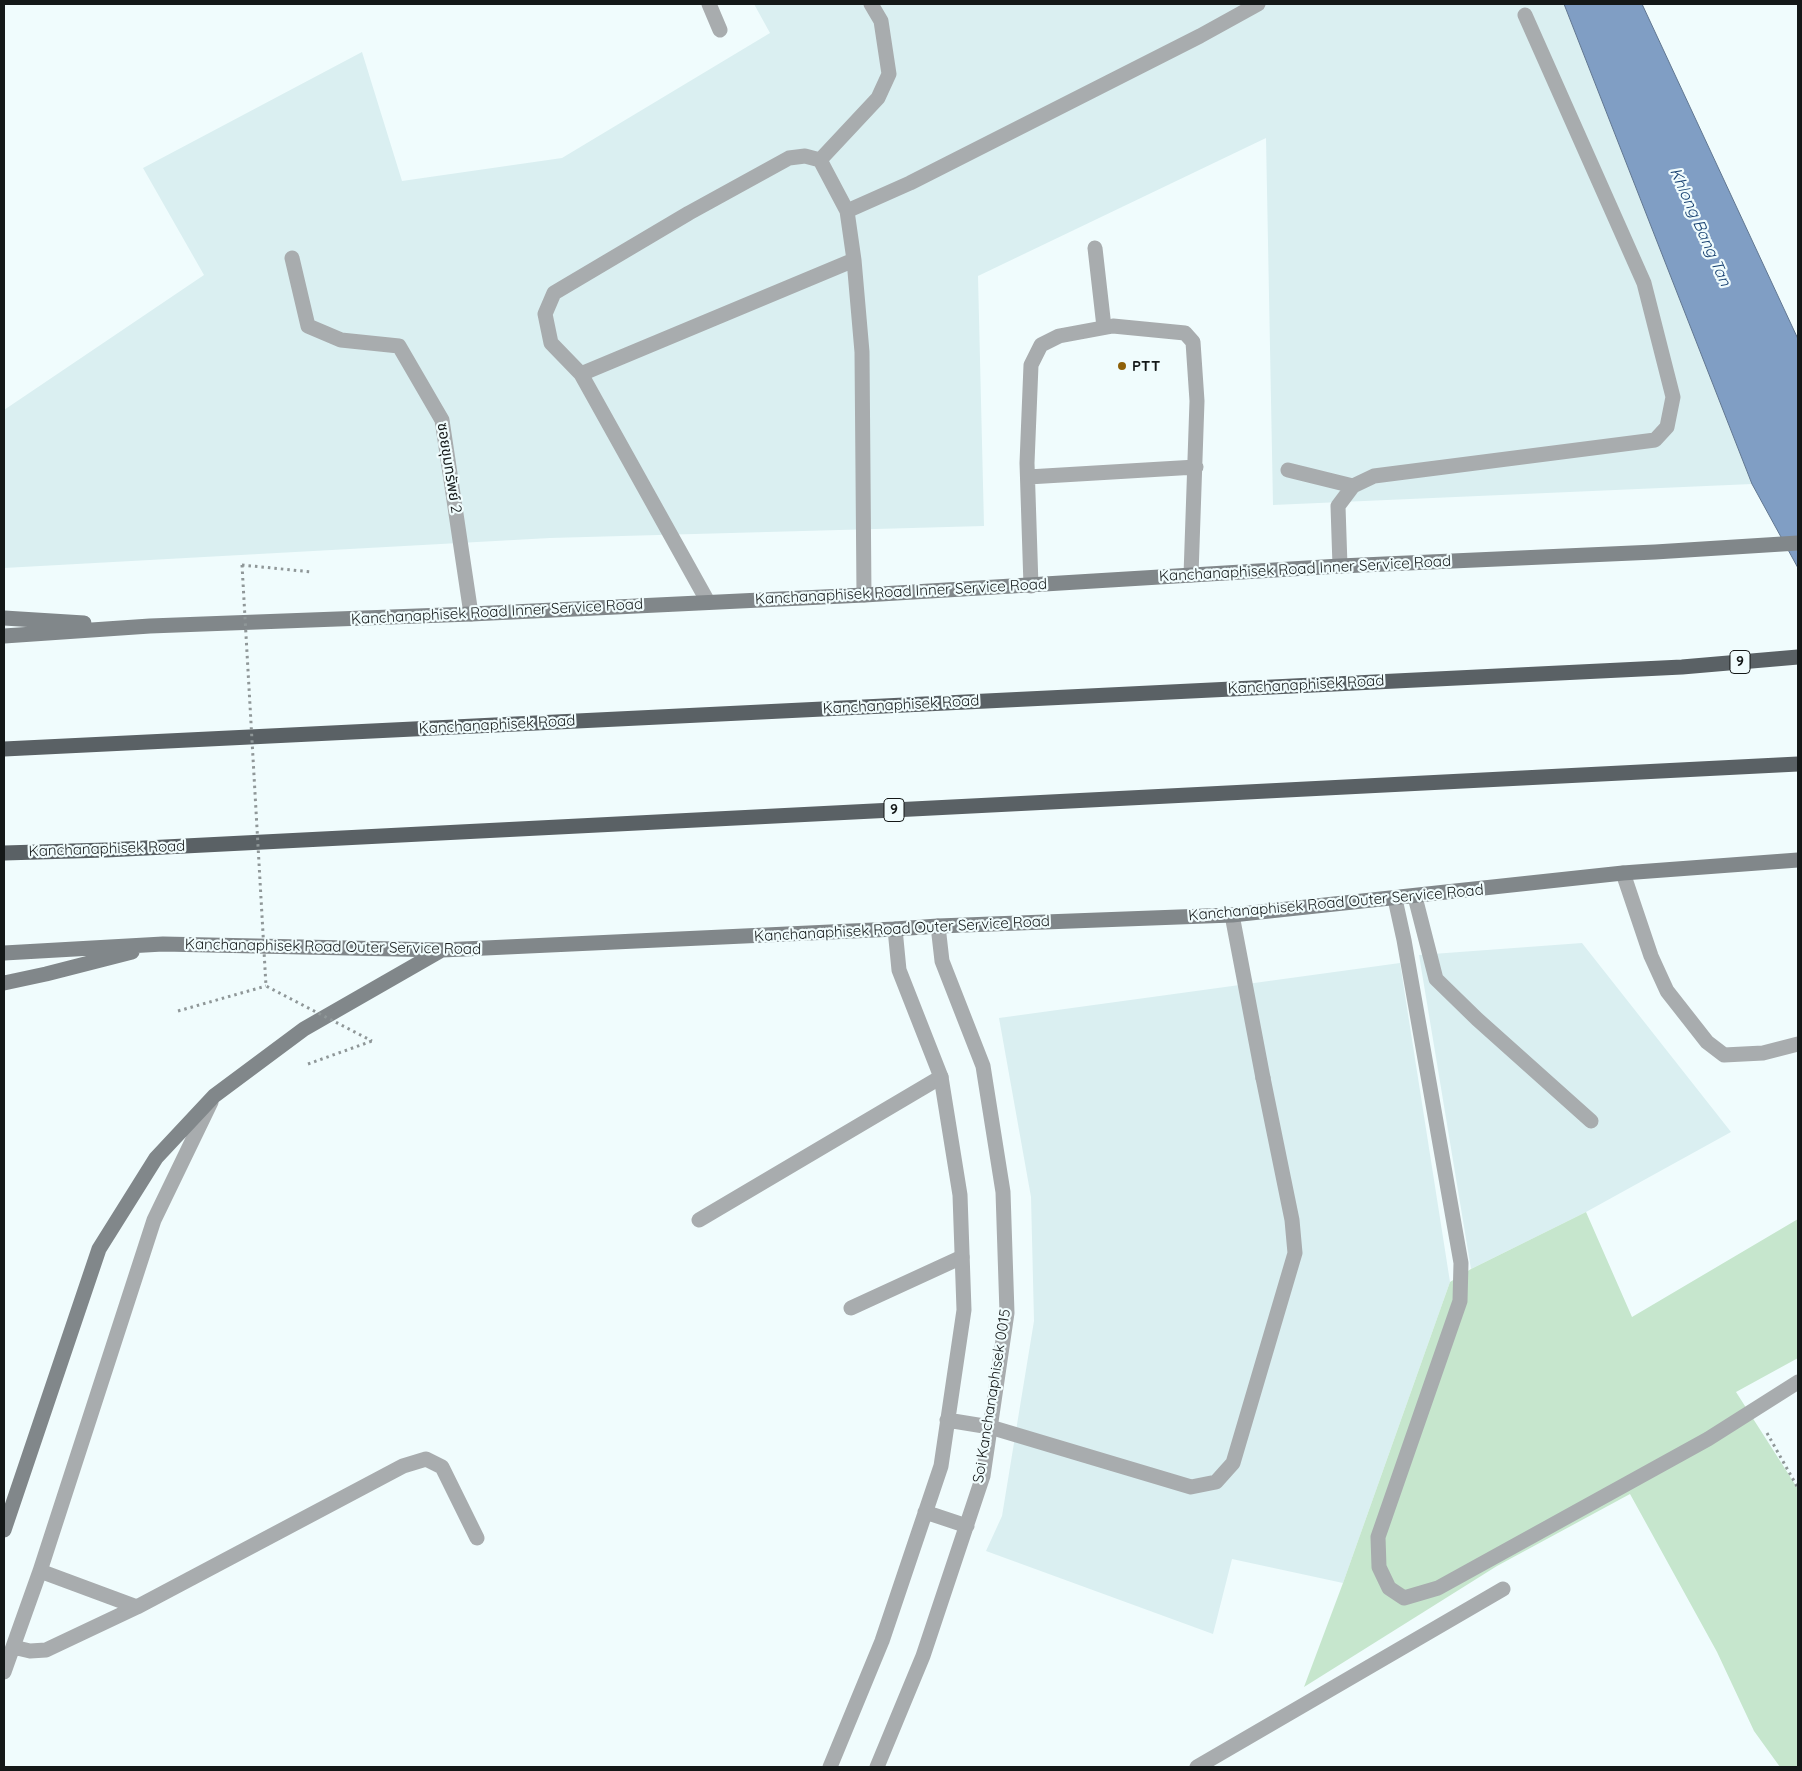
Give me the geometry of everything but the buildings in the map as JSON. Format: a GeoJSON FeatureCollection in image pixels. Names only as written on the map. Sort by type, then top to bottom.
{"type":"FeatureCollection","features":[{"type":"Feature","properties":{"kind":"highway","name":"Kanchanaphisek Road"},"geometry":{"type":"LineString","coordinates":[[4,748],[1682,667],[1798,657]]}},
{"type":"Feature","properties":{"kind":"highway","name":"Kanchanaphisek Road"},"geometry":{"type":"LineString","coordinates":[[4,853],[106,850],[1792,765]]}},
{"type":"Feature","properties":{"kind":"main road","name":"Kanchanaphisek Road Inner Service Road"},"geometry":{"type":"LineString","coordinates":[[4,636],[150,626],[471,614],[864,595],[1340,566],[1655,552],[1798,543]]}},
{"type":"Feature","properties":{"kind":"main road"},"geometry":{"type":"LineString","coordinates":[[4,618],[150,626]]}},
{"type":"Feature","properties":{"kind":"main road","name":"Kanchanaphisek Road Outer Service Road"},"geometry":{"type":"LineString","coordinates":[[4,953],[162,944],[442,950],[938,926],[1232,915],[1415,897],[1623,873],[1798,860]]}},
{"type":"Feature","properties":{"kind":"main road"},"geometry":{"type":"LineString","coordinates":[[4,983],[162,944]]}},
{"type":"Feature","properties":{"kind":"main road"},"geometry":{"type":"LineString","coordinates":[[4,1530],[99,1249],[156,1158],[214,1096],[304,1028],[442,950]]}},
{"type":"Feature","properties":{"kind":"street"},"geometry":{"type":"LineString","coordinates":[[709,4],[720,30]]}},
{"type":"Feature","properties":{"kind":"street"},"geometry":{"type":"LineString","coordinates":[[820,160],[878,98],[889,74],[882,21],[871,4]]}},
{"type":"Feature","properties":{"kind":"street"},"geometry":{"type":"LineString","coordinates":[[847,211],[919,178],[1200,36],[1258,4]]}},
{"type":"Feature","properties":{"kind":"street"},"geometry":{"type":"LineString","coordinates":[[1340,566],[1338,506],[1353,486],[1374,476],[1655,440],[1667,427],[1673,397],[1644,283],[1524,15]]}},
{"type":"Feature","properties":{"kind":"street"},"geometry":{"type":"LineString","coordinates":[[708,602],[580,374],[551,342],[545,314],[554,293],[689,213],[790,158],[805,156],[820,160],[847,211],[854,260],[862,352],[864,595]]}},
{"type":"Feature","properties":{"kind":"street"},"geometry":{"type":"LineString","coordinates":[[1095,248],[1104,327]]}},
{"type":"Feature","properties":{"kind":"street","name":"ซอยขุมทรัพย์ 2"},"geometry":{"type":"LineString","coordinates":[[292,258],[308,326],[341,340],[399,346],[442,420],[471,614]]}},
{"type":"Feature","properties":{"kind":"street"},"geometry":{"type":"LineString","coordinates":[[580,374],[854,260]]}},
{"type":"Feature","properties":{"kind":"street"},"geometry":{"type":"LineString","coordinates":[[1031,586],[1028,477],[1031,365],[1041,345],[1059,336],[1113,326],[1185,333],[1193,342],[1197,401],[1191,575]]}},
{"type":"Feature","properties":{"kind":"street"},"geometry":{"type":"LineString","coordinates":[[1028,477],[1196,467]]}},
{"type":"Feature","properties":{"kind":"street"},"geometry":{"type":"LineString","coordinates":[[1288,470],[1353,486]]}},
{"type":"Feature","properties":{"kind":"street"},"geometry":{"type":"LineString","coordinates":[[1623,873],[1651,956],[1667,991],[1707,1042],[1724,1055],[1763,1053],[1798,1044]]}},
{"type":"Feature","properties":{"kind":"street"},"geometry":{"type":"LineString","coordinates":[[1415,897],[1436,979],[1477,1019],[1591,1121]]}},
{"type":"Feature","properties":{"kind":"street"},"geometry":{"type":"LineString","coordinates":[[1395,899],[1404,940],[1460,1263],[1460,1301],[1378,1537],[1379,1567],[1389,1588],[1404,1598],[1438,1588],[1708,1439],[1798,1382]]}},
{"type":"Feature","properties":{"kind":"street"},"geometry":{"type":"LineString","coordinates":[[947,1420],[990,1427],[1191,1487],[1216,1482],[1233,1463],[1295,1253],[1292,1220],[1232,915]]}},
{"type":"Feature","properties":{"kind":"street","name":"Soi Kanchanaphisek 0015"},"geometry":{"type":"LineString","coordinates":[[877,1767],[923,1656],[983,1476],[1007,1313],[1003,1192],[983,1066],[942,961],[938,926]]}},
{"type":"Feature","properties":{"kind":"street"},"geometry":{"type":"LineString","coordinates":[[830,1767],[882,1641],[940,1466],[964,1310],[960,1195],[940,1077],[900,970],[895,929]]}},
{"type":"Feature","properties":{"kind":"street"},"geometry":{"type":"LineString","coordinates":[[699,1220],[940,1077]]}},
{"type":"Feature","properties":{"kind":"street"},"geometry":{"type":"LineString","coordinates":[[4,1672],[40,1571],[154,1220],[214,1096]]}},
{"type":"Feature","properties":{"kind":"street"},"geometry":{"type":"LineString","coordinates":[[851,1308],[962,1257]]}},
{"type":"Feature","properties":{"kind":"street"},"geometry":{"type":"LineString","coordinates":[[13,1646],[30,1651],[46,1650],[137,1607],[403,1466],[426,1459],[442,1468],[478,1538]]}},
{"type":"Feature","properties":{"kind":"street"},"geometry":{"type":"LineString","coordinates":[[925,1512],[966,1526]]}},
{"type":"Feature","properties":{"kind":"street"},"geometry":{"type":"LineString","coordinates":[[40,1571],[137,1607]]}},
{"type":"Feature","properties":{"kind":"street"},"geometry":{"type":"LineString","coordinates":[[1196,1767],[1503,1589]]}},
{"type":"Feature","properties":{"kind":"path"},"geometry":{"type":"LineString","coordinates":[[266,986],[242,565],[312,572]]}},
{"type":"Feature","properties":{"kind":"path"},"geometry":{"type":"LineString","coordinates":[[178,1011],[266,986],[372,1041],[308,1064]]}},
{"type":"Feature","properties":{"kind":"path"},"geometry":{"type":"LineString","coordinates":[[1764,1428],[1798,1488]]}},
{"type":"Feature","properties":{"kind":"shaded area"},"geometry":{"type":"Polygon","coordinates":[[[754,4],[1564,4],[1752,484],[1273,505],[1266,138],[978,276],[984,526],[550,538],[4,568],[4,410],[204,275],[143,168],[362,52],[402,181],[562,158],[770,33],[754,4]]]}},
{"type":"Feature","properties":{"kind":"shaded area"},"geometry":{"type":"Polygon","coordinates":[[[1582,943],[1731,1132],[1586,1212],[1471,1269],[1419,955],[1582,943]]]}},
{"type":"Feature","properties":{"kind":"shaded area"},"geometry":{"type":"Polygon","coordinates":[[[1400,963],[1450,1282],[1343,1583],[1232,1559],[1213,1634],[986,1551],[1002,1516],[1034,1321],[1031,1197],[999,1018],[1400,963]]]}},
{"type":"Feature","properties":{"kind":"green space"},"geometry":{"type":"Polygon","coordinates":[[[1586,1212],[1632,1317],[1798,1219],[1798,1358],[1736,1392],[1798,1489],[1798,1767],[1780,1767],[1754,1731],[1717,1652],[1630,1494],[1497,1566],[1304,1687],[1450,1282],[1471,1269],[1586,1212]]]}},
{"type":"Feature","properties":{"kind":"water","name":"Khlong Bang Tan"},"geometry":{"type":"Polygon","coordinates":[[[1564,4],[1642,4],[1798,339],[1798,568],[1752,484],[1564,4]]]}},
{"type":"Feature","properties":{"kind":"place","name":"PTT"},"geometry":{"type":"Point","coordinates":[1122,366]}}]}
